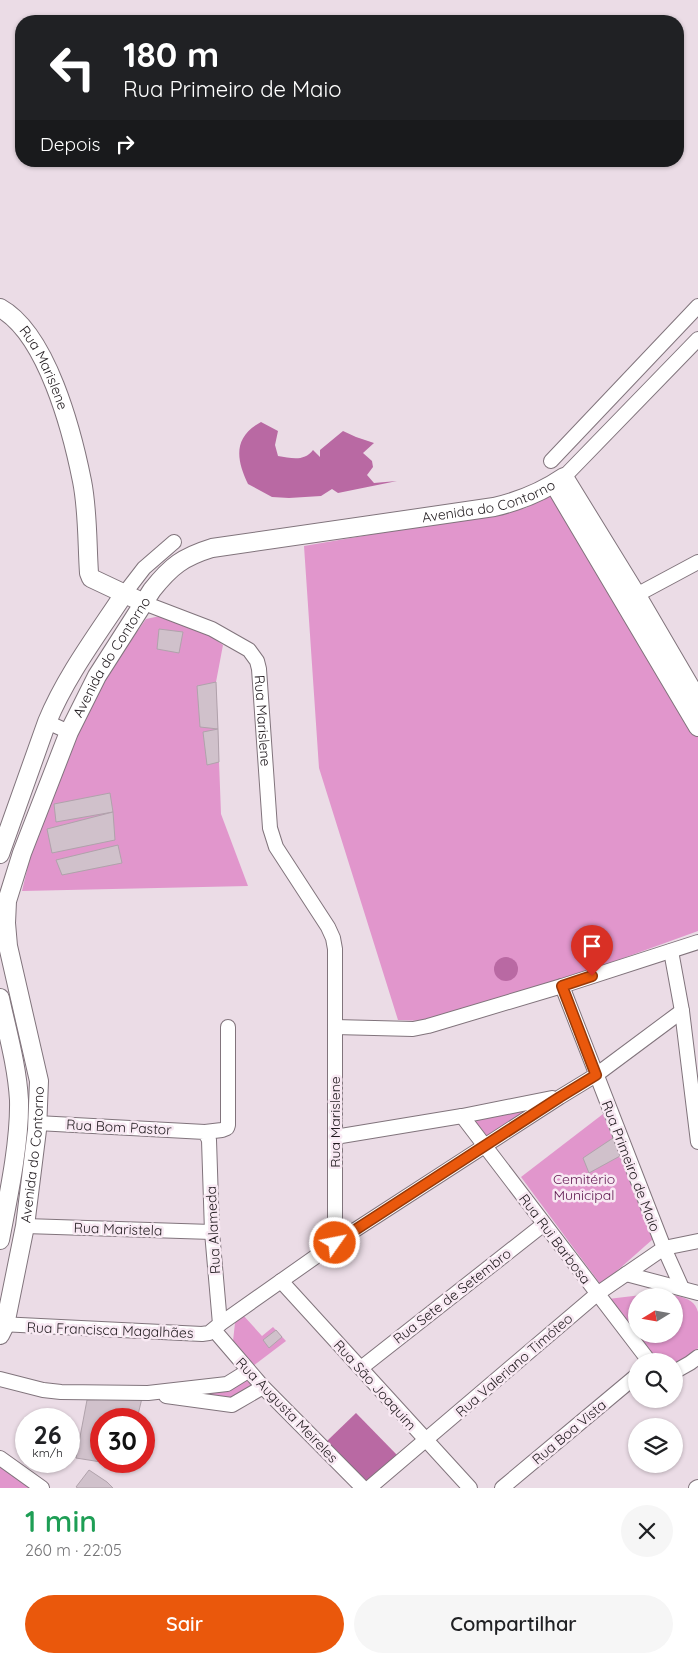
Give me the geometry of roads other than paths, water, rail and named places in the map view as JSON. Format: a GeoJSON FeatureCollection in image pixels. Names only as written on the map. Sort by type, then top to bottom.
{"type":"FeatureCollection","features":[{"type":"Feature","properties":{"kind":"street"},"geometry":{"type":"LineString","coordinates":[[551,461],[698,306]]}},
{"type":"Feature","properties":{"kind":"street","name":"Rua Marislene"},"geometry":{"type":"LineString","coordinates":[[0,308],[21,325],[34,342],[51,377],[64,411],[82,482],[91,578],[144,603],[212,629],[249,650],[257,661],[270,828],[276,848],[328,927],[335,949],[335,1243]]}},
{"type":"Feature","properties":{"kind":"street","name":"Avenida do Contorno"},"geometry":{"type":"LineString","coordinates":[[2,1328],[24,1226],[37,1123],[39,1081],[8,946],[6,923],[8,901],[16,870],[69,732],[97,676],[144,603],[164,575],[180,561],[212,548],[494,507],[516,502],[559,481],[697,341]]}},
{"type":"Feature","properties":{"kind":"street"},"geometry":{"type":"LineString","coordinates":[[559,481],[695,705],[698,727]]}},
{"type":"Feature","properties":{"kind":"street"},"geometry":{"type":"LineString","coordinates":[[0,854],[47,722],[66,682],[124,594],[144,568],[174,542]]}},
{"type":"Feature","properties":{"kind":"street"},"geometry":{"type":"LineString","coordinates":[[630,598],[698,562]]}},
{"type":"Feature","properties":{"kind":"street"},"geometry":{"type":"LineString","coordinates":[[47,722],[69,732]]}},
{"type":"Feature","properties":{"kind":"street"},"geometry":{"type":"LineString","coordinates":[[335,1027],[421,1028],[562,986],[698,942]]}},
{"type":"Feature","properties":{"kind":"street"},"geometry":{"type":"LineString","coordinates":[[671,951],[682,1011],[698,1142]]}},
{"type":"Feature","properties":{"kind":"street","name":"Rua Primeiro de Maio"},"geometry":{"type":"LineString","coordinates":[[562,986],[664,1248],[693,1293]]}},
{"type":"Feature","properties":{"kind":"street"},"geometry":{"type":"LineString","coordinates":[[0,998],[16,1072],[18,1100],[18,1123],[12,1170],[0,1240]]}},
{"type":"Feature","properties":{"kind":"street"},"geometry":{"type":"LineString","coordinates":[[217,1327],[335,1243],[596,1075],[682,1011]]}},
{"type":"Feature","properties":{"kind":"street","name":"Rua Bom Pastor"},"geometry":{"type":"LineString","coordinates":[[37,1123],[203,1132],[227,1128],[228,1027]]}},
{"type":"Feature","properties":{"kind":"street"},"geometry":{"type":"LineString","coordinates":[[335,1137],[462,1116],[560,1097]]}},
{"type":"Feature","properties":{"kind":"street","name":"Rua Rui Barbosa"},"geometry":{"type":"LineString","coordinates":[[462,1116],[643,1353]]}},
{"type":"Feature","properties":{"kind":"street","name":"Rua Alameda"},"geometry":{"type":"LineString","coordinates":[[203,1132],[209,1140],[217,1327]]}},
{"type":"Feature","properties":{"kind":"street","name":"Rua Sete de Setembro"},"geometry":{"type":"LineString","coordinates":[[361,1368],[544,1224]]}},
{"type":"Feature","properties":{"kind":"street","name":"Rua Maristela"},"geometry":{"type":"LineString","coordinates":[[24,1226],[212,1232]]}},
{"type":"Feature","properties":{"kind":"street"},"geometry":{"type":"LineString","coordinates":[[664,1248],[698,1241]]}},
{"type":"Feature","properties":{"kind":"street","name":"Rua Valeriano Timóteo"},"geometry":{"type":"LineString","coordinates":[[369,1488],[597,1294],[664,1248]]}},
{"type":"Feature","properties":{"kind":"street"},"geometry":{"type":"LineString","coordinates":[[626,1274],[693,1293]]}},
{"type":"Feature","properties":{"kind":"street","name":"Rua São Joaquim"},"geometry":{"type":"LineString","coordinates":[[281,1281],[470,1488]]}},
{"type":"Feature","properties":{"kind":"street","name":"Rua Francisca Magalhães"},"geometry":{"type":"LineString","coordinates":[[2,1328],[202,1334],[217,1327]]}},
{"type":"Feature","properties":{"kind":"street","name":"Rua Augusta Meireles"},"geometry":{"type":"LineString","coordinates":[[217,1327],[248,1371],[363,1488]]}},
{"type":"Feature","properties":{"kind":"street"},"geometry":{"type":"LineString","coordinates":[[683,1368],[698,1357]]}},
{"type":"Feature","properties":{"kind":"street"},"geometry":{"type":"LineString","coordinates":[[0,1379],[43,1390],[61,1392],[148,1393],[227,1384],[248,1371]]}},
{"type":"Feature","properties":{"kind":"street","name":"Rua Boa Vista"},"geometry":{"type":"LineString","coordinates":[[502,1488],[628,1383]]}},
{"type":"Feature","properties":{"kind":"street"},"geometry":{"type":"LineString","coordinates":[[148,1393],[232,1406],[263,1387]]}},
{"type":"Feature","properties":{"kind":"street"},"geometry":{"type":"LineString","coordinates":[[0,1458],[42,1488]]}},
{"type":"Feature","properties":{"kind":"park label","name":"Cemitério Municipal"},"geometry":{"type":"Point","coordinates":[584,1188]}}]}
